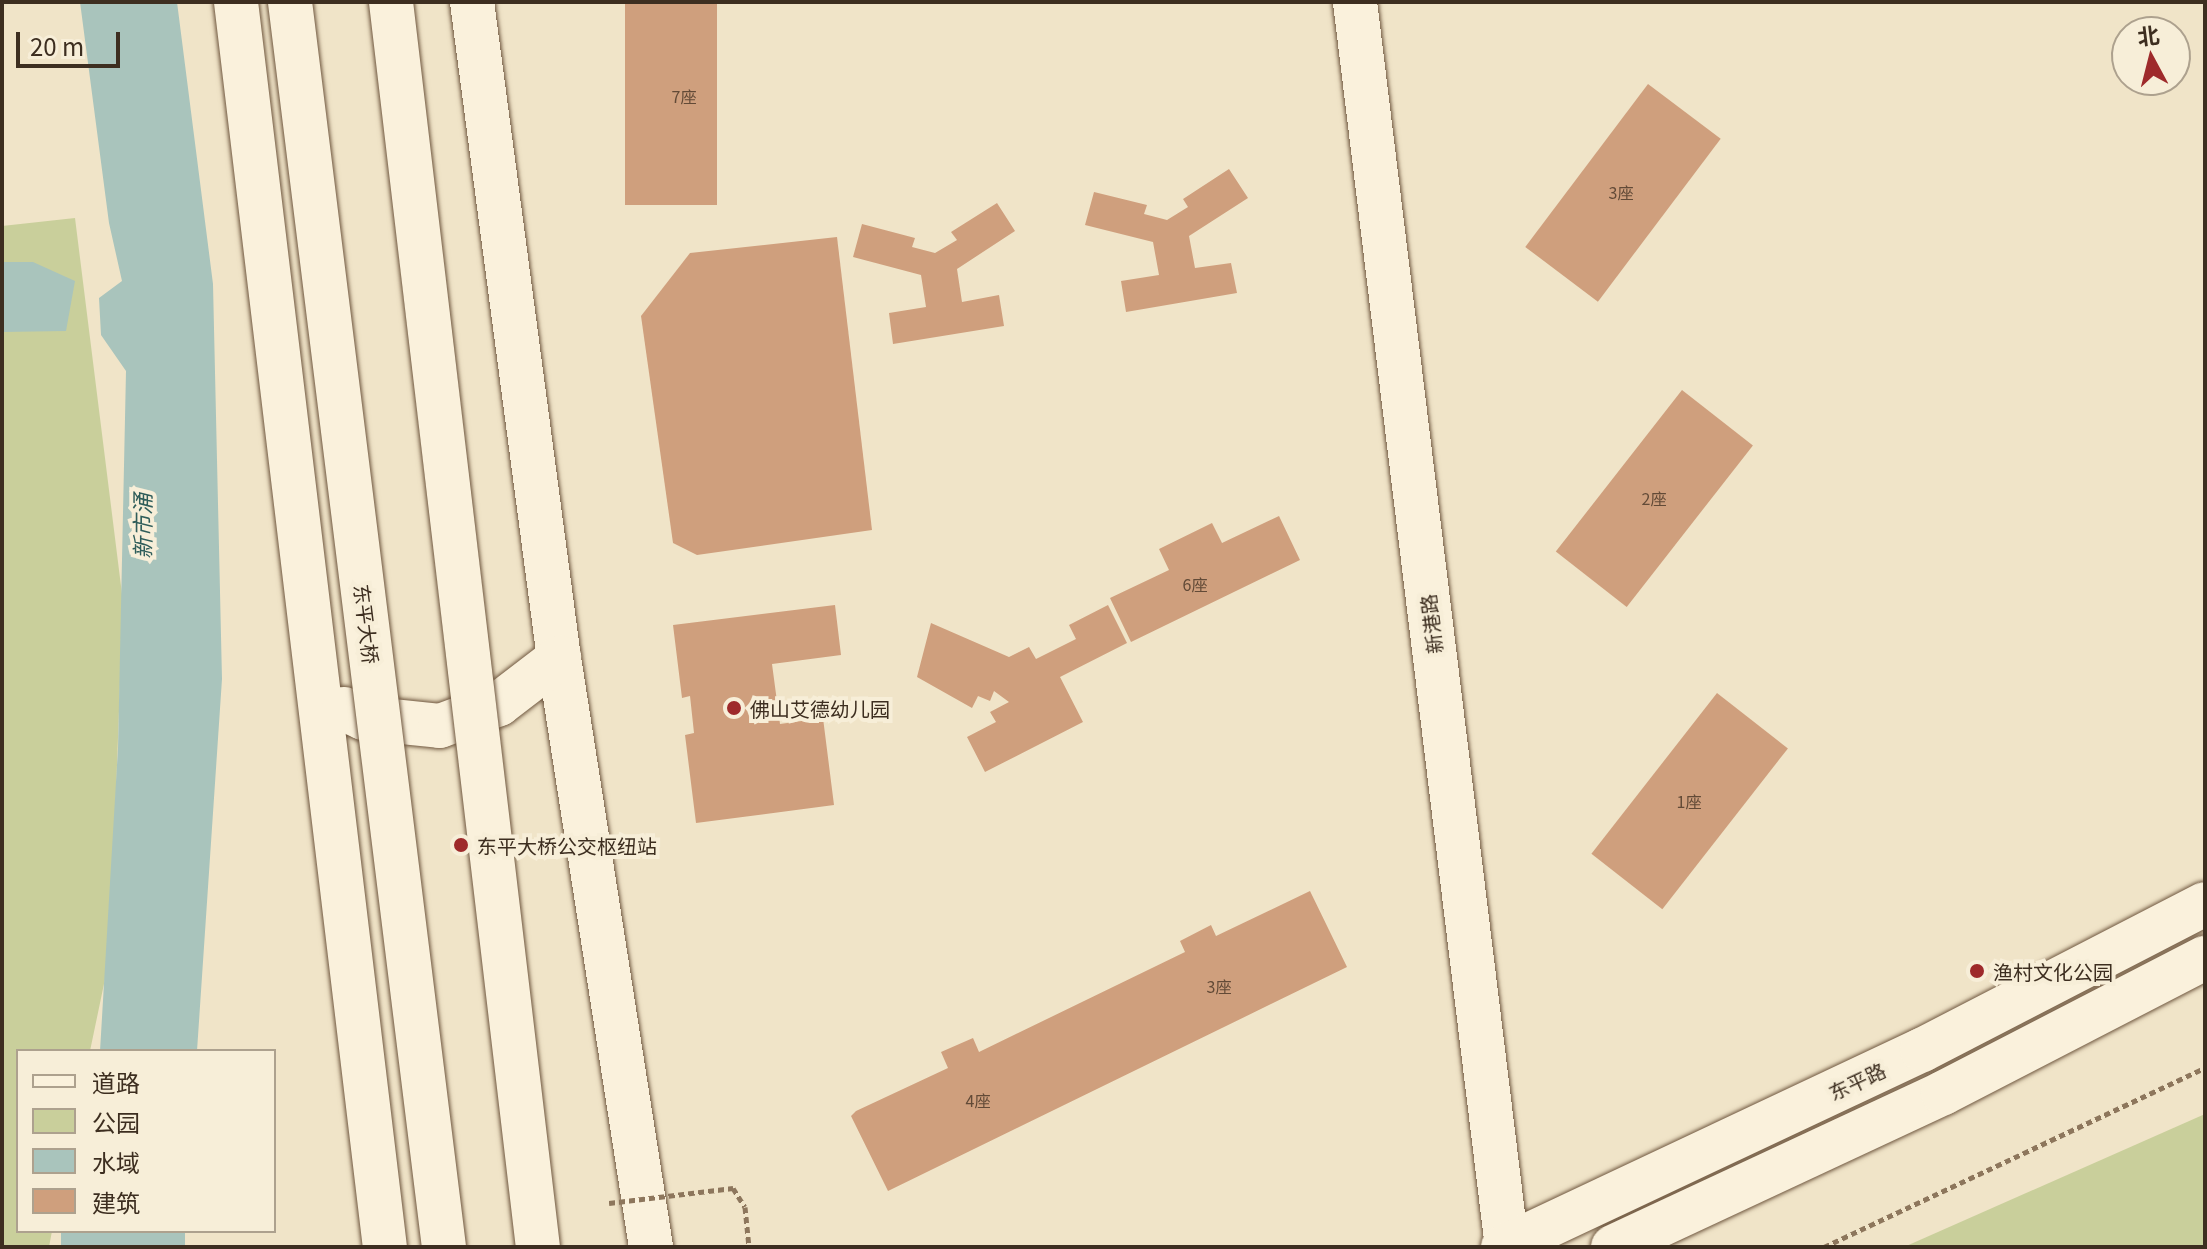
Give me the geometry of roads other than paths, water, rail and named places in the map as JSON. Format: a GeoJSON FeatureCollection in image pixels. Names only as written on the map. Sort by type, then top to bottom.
{"type":"FeatureCollection","features":[{"type":"Feature","properties":{"kind":"main road"},"geometry":{"type":"LineString","coordinates":[[236,2],[322,698],[385,1247]]}},
{"type":"Feature","properties":{"kind":"main road","name":"东平大桥"},"geometry":{"type":"LineString","coordinates":[[290,2],[444,1247]]}},
{"type":"Feature","properties":{"kind":"main road"},"geometry":{"type":"LineString","coordinates":[[391,2],[538,1247]]}},
{"type":"Feature","properties":{"kind":"main road"},"geometry":{"type":"LineString","coordinates":[[472,2],[559,658],[651,1247]]}},
{"type":"Feature","properties":{"kind":"main road","name":"新港路"},"geometry":{"type":"LineString","coordinates":[[1355,2],[1506,1246]]}},
{"type":"Feature","properties":{"kind":"main road"},"geometry":{"type":"LineString","coordinates":[[322,698],[363,718],[440,726],[499,704],[559,658]]}},
{"type":"Feature","properties":{"kind":"main road","name":"东平路"},"geometry":{"type":"LineString","coordinates":[[1506,1246],[1922,1050],[2205,904]]}},
{"type":"Feature","properties":{"kind":"main road"},"geometry":{"type":"LineString","coordinates":[[1613,1247],[1943,1093],[2205,958]]}},
{"type":"Feature","properties":{"kind":"water","name":"新市涌"},"geometry":{"type":"Polygon","coordinates":[[[80,2],[177,2],[213,284],[222,679],[197,1049],[100,1049],[118,748],[126,371],[101,335],[99,298],[122,281],[109,223],[80,2]]]}},
{"type":"Feature","properties":{"kind":"water"},"geometry":{"type":"Polygon","coordinates":[[[2,262],[33,262],[75,281],[66,331],[2,332],[2,262]]]}},
{"type":"Feature","properties":{"kind":"water"},"geometry":{"type":"Polygon","coordinates":[[[61,1233],[185,1233],[185,1247],[61,1247],[61,1233]]]}},
{"type":"Feature","properties":{"kind":"place","name":"佛山艾德幼儿园"},"geometry":{"type":"Point","coordinates":[734,708]}},
{"type":"Feature","properties":{"kind":"place","name":"东平大桥公交枢纽站"},"geometry":{"type":"Point","coordinates":[461,845]}},
{"type":"Feature","properties":{"kind":"place","name":"渔村文化公园"},"geometry":{"type":"Point","coordinates":[1977,971]}}]}
